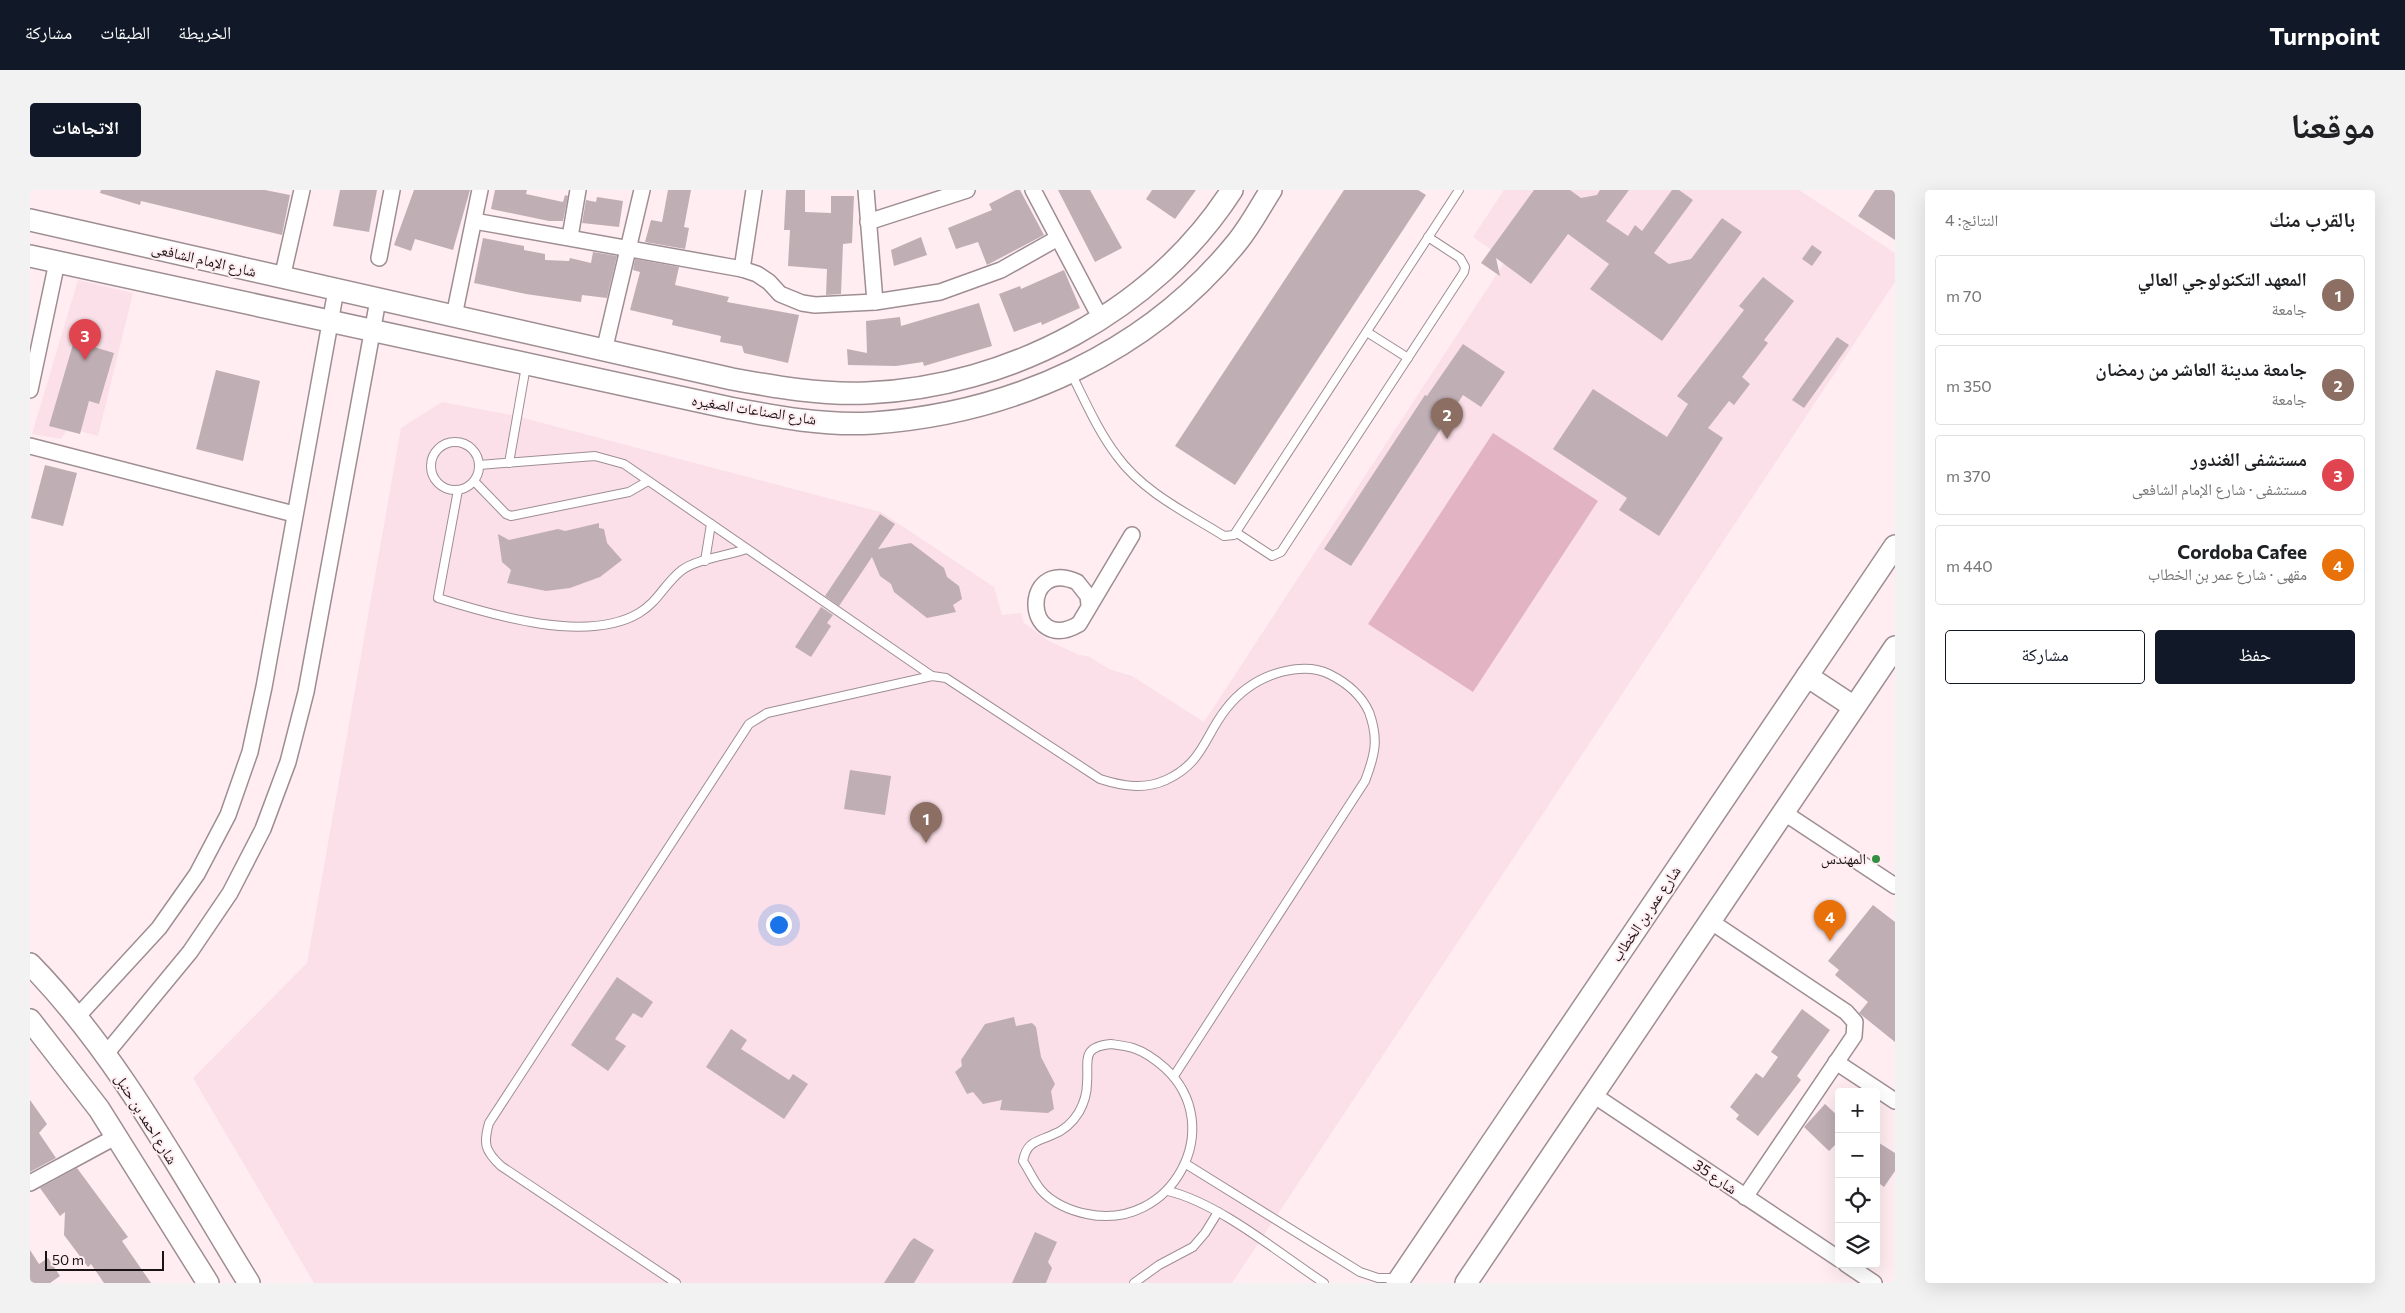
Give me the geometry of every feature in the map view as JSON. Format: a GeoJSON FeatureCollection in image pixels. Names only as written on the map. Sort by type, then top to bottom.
{"type":"FeatureCollection","features":[{"type":"Feature","properties":{"kind":"street"},"geometry":{"type":"LineString","coordinates":[[282,278],[302,190]]}},
{"type":"Feature","properties":{"kind":"street"},"geometry":{"type":"LineString","coordinates":[[379,258],[392,190]]}},
{"type":"Feature","properties":{"kind":"street"},"geometry":{"type":"LineString","coordinates":[[454,316],[480,190]]}},
{"type":"Feature","properties":{"kind":"street"},"geometry":{"type":"LineString","coordinates":[[570,237],[578,190]]}},
{"type":"Feature","properties":{"kind":"street"},"geometry":{"type":"LineString","coordinates":[[604,351],[642,190]]}},
{"type":"Feature","properties":{"kind":"street"},"geometry":{"type":"LineString","coordinates":[[742,269],[754,190]]}},
{"type":"Feature","properties":{"kind":"street"},"geometry":{"type":"LineString","coordinates":[[866,190],[875,302]]}},
{"type":"Feature","properties":{"kind":"street"},"geometry":{"type":"LineString","coordinates":[[868,222],[967,190]]}},
{"type":"Feature","properties":{"kind":"street"},"geometry":{"type":"LineString","coordinates":[[1033,190],[1101,319]]}},
{"type":"Feature","properties":{"kind":"street","name":"شارع الصناعات الصغيره"},"geometry":{"type":"LineString","coordinates":[[378,300],[732,379],[799,391],[867,393],[934,385],[1000,368],[1057,344],[1101,319],[1138,293],[1187,249],[1212,221],[1232,190]]}},
{"type":"Feature","properties":{"kind":"street","name":"شارع الصناعات الصغيره"},"geometry":{"type":"LineString","coordinates":[[372,330],[730,408],[792,419],[872,423],[951,413],[1012,398],[1071,373],[1122,344],[1165,314],[1204,279],[1239,240],[1271,190]]}},
{"type":"Feature","properties":{"kind":"street","name":"شارع الإمام الشافعى"},"geometry":{"type":"LineString","coordinates":[[30,220],[378,300]]}},
{"type":"Feature","properties":{"kind":"street"},"geometry":{"type":"LineString","coordinates":[[474,221],[742,269],[757,274],[769,282],[780,294],[802,303],[815,305],[875,302],[940,292],[1001,270],[1058,238]]}},
{"type":"Feature","properties":{"kind":"street"},"geometry":{"type":"LineString","coordinates":[[30,256],[372,330]]}},
{"type":"Feature","properties":{"kind":"street"},"geometry":{"type":"LineString","coordinates":[[30,390],[57,262]]}},
{"type":"Feature","properties":{"kind":"street"},"geometry":{"type":"LineString","coordinates":[[77,1017],[159,928],[197,874],[228,815],[250,752],[336,290]]}},
{"type":"Feature","properties":{"kind":"street"},"geometry":{"type":"LineString","coordinates":[[105,1055],[190,952],[230,893],[263,829],[288,762],[306,692],[378,300]]}},
{"type":"Feature","properties":{"kind":"street"},"geometry":{"type":"LineString","coordinates":[[30,446],[294,514]]}},
{"type":"Feature","properties":{"kind":"street"},"geometry":{"type":"LineString","coordinates":[[1089,605],[1132,535]]}},
{"type":"Feature","properties":{"kind":"street","name":"شارع عمر بن الخطاب"},"geometry":{"type":"LineString","coordinates":[[1399,1281],[1895,546]]}},
{"type":"Feature","properties":{"kind":"street"},"geometry":{"type":"LineString","coordinates":[[1466,1283],[1895,647]]}},
{"type":"Feature","properties":{"kind":"street"},"geometry":{"type":"LineString","coordinates":[[1807,676],[1854,707]]}},
{"type":"Feature","properties":{"kind":"street"},"geometry":{"type":"LineString","coordinates":[[1783,812],[1895,886]]}},
{"type":"Feature","properties":{"kind":"street"},"geometry":{"type":"LineString","coordinates":[[1710,921],[1852,1016],[1855,1022],[1854,1036],[1745,1197]]}},
{"type":"Feature","properties":{"kind":"street","name":"شارع احمد بن حنبل"},"geometry":{"type":"LineString","coordinates":[[30,964],[77,1017],[105,1055],[249,1283]]}},
{"type":"Feature","properties":{"kind":"street"},"geometry":{"type":"LineString","coordinates":[[30,1020],[99,1109],[208,1283]]}},
{"type":"Feature","properties":{"kind":"street"},"geometry":{"type":"LineString","coordinates":[[1836,1062],[1895,1101]]}},
{"type":"Feature","properties":{"kind":"street","name":"شارع 35"},"geometry":{"type":"LineString","coordinates":[[1592,1094],[1835,1257]]}},
{"type":"Feature","properties":{"kind":"street"},"geometry":{"type":"LineString","coordinates":[[30,1183],[117,1136]]}},
{"type":"Feature","properties":{"kind":"street"},"geometry":{"type":"LineString","coordinates":[[1852,1268],[1874,1283]]}},
{"type":"Feature","properties":{"kind":"lane"},"geometry":{"type":"LineString","coordinates":[[1071,373],[1099,428],[1118,458],[1142,483],[1224,536],[1231,536],[1237,533],[1459,190]]}},
{"type":"Feature","properties":{"kind":"lane"},"geometry":{"type":"LineString","coordinates":[[1237,533],[1272,556],[1282,552],[1464,272],[1465,267],[1460,258],[1428,237]]}},
{"type":"Feature","properties":{"kind":"lane"},"geometry":{"type":"LineString","coordinates":[[1366,332],[1408,358]]}},
{"type":"Feature","properties":{"kind":"lane"},"geometry":{"type":"LineString","coordinates":[[509,463],[526,364]]}},
{"type":"Feature","properties":{"kind":"lane"},"geometry":{"type":"LineString","coordinates":[[448,443],[463,443],[474,452],[479,465],[474,481],[458,490],[444,487],[434,478],[431,464],[436,451],[448,443]]}},
{"type":"Feature","properties":{"kind":"lane"},"geometry":{"type":"LineString","coordinates":[[479,465],[604,458],[624,464],[932,676]]}},
{"type":"Feature","properties":{"kind":"lane"},"geometry":{"type":"LineString","coordinates":[[474,481],[506,514],[511,516],[629,492],[648,480]]}},
{"type":"Feature","properties":{"kind":"lane"},"geometry":{"type":"LineString","coordinates":[[458,490],[438,598],[483,612],[551,625],[575,626],[615,623],[647,609],[680,572],[705,561],[747,550]]}},
{"type":"Feature","properties":{"kind":"lane"},"geometry":{"type":"LineString","coordinates":[[705,561],[711,524]]}},
{"type":"Feature","properties":{"kind":"lane"},"geometry":{"type":"LineString","coordinates":[[676,1283],[501,1166],[489,1155],[484,1139],[489,1123],[749,724],[767,713],[932,676],[946,678],[959,684],[1100,779],[1121,786],[1144,786],[1165,781],[1185,769],[1201,753],[1225,710],[1244,690],[1268,676],[1294,668],[1322,670],[1346,682],[1365,703],[1375,728],[1375,756],[1366,781],[1174,1076]]}},
{"type":"Feature","properties":{"kind":"lane"},"geometry":{"type":"LineString","coordinates":[[1111,1044],[1134,1048],[1156,1060],[1174,1076],[1188,1103],[1192,1134],[1186,1164],[1168,1191],[1139,1211],[1105,1218],[1070,1211],[1042,1191],[1023,1161],[1029,1144],[1053,1135],[1067,1126],[1078,1113],[1085,1098],[1088,1081],[1085,1064],[1090,1053],[1099,1045],[1111,1044]]}},
{"type":"Feature","properties":{"kind":"lane"},"geometry":{"type":"LineString","coordinates":[[1186,1164],[1360,1272],[1378,1278],[1399,1281]]}},
{"type":"Feature","properties":{"kind":"lane"},"geometry":{"type":"LineString","coordinates":[[1168,1191],[1185,1195],[1218,1212],[1324,1283]]}},
{"type":"Feature","properties":{"kind":"lane"},"geometry":{"type":"LineString","coordinates":[[1134,1283],[1159,1264],[1193,1247],[1206,1233],[1218,1212]]}},
{"type":"Feature","properties":{"kind":"shaded area"},"geometry":{"type":"Polygon","coordinates":[[[1504,190],[1799,190],[1895,253],[1895,282],[1232,1283],[314,1283],[193,1078],[307,963],[401,428],[442,402],[516,416],[881,512],[994,587],[1002,615],[1021,613],[1024,623],[1049,641],[1079,655],[1088,656],[1109,669],[1132,676],[1204,722],[1506,260],[1473,237],[1504,190]]]}},
{"type":"Feature","properties":{"kind":"shaded area"},"geometry":{"type":"Polygon","coordinates":[[[78,280],[133,293],[98,436],[68,428],[61,439],[32,434],[78,280]]]}},
{"type":"Feature","properties":{"kind":"shaded area"},"geometry":{"type":"Polygon","coordinates":[[[1493,433],[1598,501],[1473,692],[1368,624],[1493,433]]]}},
{"type":"Feature","properties":{"kind":"building"},"geometry":{"type":"Polygon","coordinates":[[[101,190],[265,190],[290,195],[282,235],[141,201],[140,205],[100,193],[101,190]]]}},
{"type":"Feature","properties":{"kind":"building"},"geometry":{"type":"Polygon","coordinates":[[[340,190],[377,190],[369,232],[333,226],[340,190]]]}},
{"type":"Feature","properties":{"kind":"building"},"geometry":{"type":"Polygon","coordinates":[[[414,190],[470,190],[453,250],[415,239],[411,251],[394,245],[414,190]]]}},
{"type":"Feature","properties":{"kind":"building"},"geometry":{"type":"Polygon","coordinates":[[[495,190],[527,190],[526,194],[563,202],[565,195],[568,196],[563,221],[549,221],[491,209],[495,190]]]}},
{"type":"Feature","properties":{"kind":"building"},"geometry":{"type":"Polygon","coordinates":[[[668,190],[691,190],[684,227],[689,228],[685,249],[645,242],[651,220],[662,222],[668,190]]]}},
{"type":"Feature","properties":{"kind":"building"},"geometry":{"type":"Polygon","coordinates":[[[786,190],[805,190],[805,212],[831,213],[831,196],[854,196],[852,243],[843,244],[841,294],[826,295],[827,269],[788,266],[790,230],[784,230],[786,190]]]}},
{"type":"Feature","properties":{"kind":"building"},"geometry":{"type":"Polygon","coordinates":[[[1016,190],[1020,190],[1044,235],[987,265],[978,242],[956,249],[948,228],[992,210],[989,204],[1016,190]]]}},
{"type":"Feature","properties":{"kind":"building"},"geometry":{"type":"Polygon","coordinates":[[[1058,190],[1090,190],[1122,248],[1095,262],[1058,190]]]}},
{"type":"Feature","properties":{"kind":"building"},"geometry":{"type":"Polygon","coordinates":[[[1152,190],[1196,190],[1175,219],[1146,199],[1152,190]]]}},
{"type":"Feature","properties":{"kind":"building"},"geometry":{"type":"Polygon","coordinates":[[[1344,190],[1418,190],[1426,195],[1235,485],[1175,446],[1344,190]]]}},
{"type":"Feature","properties":{"kind":"building"},"geometry":{"type":"Polygon","coordinates":[[[1534,190],[1570,190],[1581,198],[1597,195],[1600,190],[1629,190],[1606,221],[1628,236],[1635,225],[1642,231],[1672,190],[1679,190],[1693,200],[1654,253],[1669,264],[1691,259],[1722,218],[1742,232],[1662,341],[1590,289],[1609,264],[1568,234],[1531,284],[1496,258],[1500,276],[1481,263],[1534,190]]]}},
{"type":"Feature","properties":{"kind":"building"},"geometry":{"type":"Polygon","coordinates":[[[1875,190],[1895,190],[1895,240],[1858,216],[1875,190]]]}},
{"type":"Feature","properties":{"kind":"building"},"geometry":{"type":"Polygon","coordinates":[[[597,197],[623,201],[619,227],[582,223],[586,200],[596,202],[597,197]]]}},
{"type":"Feature","properties":{"kind":"building"},"geometry":{"type":"Polygon","coordinates":[[[921,237],[927,255],[894,266],[891,250],[921,237]]]}},
{"type":"Feature","properties":{"kind":"building"},"geometry":{"type":"Polygon","coordinates":[[[483,238],[524,246],[524,250],[545,254],[545,260],[569,261],[570,258],[591,263],[593,252],[617,256],[607,298],[582,295],[581,302],[526,294],[474,283],[483,238]]]}},
{"type":"Feature","properties":{"kind":"building"},"geometry":{"type":"Polygon","coordinates":[[[1812,245],[1822,252],[1812,266],[1802,259],[1812,245]]]}},
{"type":"Feature","properties":{"kind":"building"},"geometry":{"type":"Polygon","coordinates":[[[635,259],[679,267],[675,285],[729,297],[727,302],[799,315],[788,363],[744,353],[742,346],[720,342],[721,336],[672,325],[673,320],[630,310],[640,272],[633,270],[635,259]]]}},
{"type":"Feature","properties":{"kind":"building"},"geometry":{"type":"Polygon","coordinates":[[[1064,270],[1080,308],[1042,325],[1041,322],[1014,332],[999,294],[1020,286],[1021,289],[1064,270]]]}},
{"type":"Feature","properties":{"kind":"building"},"geometry":{"type":"Polygon","coordinates":[[[1763,277],[1794,301],[1764,340],[1768,343],[1742,377],[1750,384],[1734,405],[1729,401],[1708,428],[1723,438],[1659,536],[1619,510],[1627,498],[1553,449],[1593,389],[1667,437],[1688,404],[1677,396],[1744,310],[1739,306],[1763,277]]]}},
{"type":"Feature","properties":{"kind":"building"},"geometry":{"type":"Polygon","coordinates":[[[979,303],[992,346],[924,366],[923,362],[896,366],[848,365],[847,349],[867,353],[866,321],[900,317],[901,326],[979,303]]]}},
{"type":"Feature","properties":{"kind":"building"},"geometry":{"type":"Polygon","coordinates":[[[1837,337],[1849,345],[1804,408],[1792,400],[1837,337]]]}},
{"type":"Feature","properties":{"kind":"building"},"geometry":{"type":"Polygon","coordinates":[[[74,341],[114,353],[99,404],[89,401],[80,434],[49,426],[74,341]]]}},
{"type":"Feature","properties":{"kind":"building"},"geometry":{"type":"Polygon","coordinates":[[[1463,344],[1505,372],[1481,407],[1463,395],[1351,566],[1324,549],[1425,395],[1427,396],[1463,344]]]}},
{"type":"Feature","properties":{"kind":"building"},"geometry":{"type":"Polygon","coordinates":[[[216,370],[260,381],[243,461],[196,449],[216,370]]]}},
{"type":"Feature","properties":{"kind":"building"},"geometry":{"type":"Polygon","coordinates":[[[45,465],[77,473],[63,526],[31,518],[45,465]]]}},
{"type":"Feature","properties":{"kind":"building"},"geometry":{"type":"Polygon","coordinates":[[[880,514],[895,524],[878,549],[911,543],[944,568],[947,577],[959,586],[962,599],[953,605],[956,612],[927,618],[894,592],[891,584],[880,576],[872,557],[839,606],[825,596],[880,514]]]}},
{"type":"Feature","properties":{"kind":"building"},"geometry":{"type":"Polygon","coordinates":[[[599,523],[599,528],[604,529],[607,543],[622,560],[600,577],[570,588],[546,591],[507,583],[511,570],[502,562],[498,534],[509,540],[558,529],[565,531],[599,523]]]}},
{"type":"Feature","properties":{"kind":"building"},"geometry":{"type":"Polygon","coordinates":[[[821,607],[833,615],[827,623],[831,626],[811,657],[795,647],[821,607]]]}},
{"type":"Feature","properties":{"kind":"building"},"geometry":{"type":"Polygon","coordinates":[[[850,770],[891,776],[885,815],[844,809],[850,770]]]}},
{"type":"Feature","properties":{"kind":"building"},"geometry":{"type":"Polygon","coordinates":[[[1873,905],[1895,922],[1895,1042],[1859,1013],[1868,1002],[1835,975],[1839,970],[1828,961],[1873,905]]]}},
{"type":"Feature","properties":{"kind":"building"},"geometry":{"type":"Polygon","coordinates":[[[617,977],[653,1002],[642,1018],[633,1013],[615,1039],[626,1046],[608,1071],[571,1045],[617,977]]]}},
{"type":"Feature","properties":{"kind":"building"},"geometry":{"type":"Polygon","coordinates":[[[1802,1009],[1830,1030],[1797,1076],[1801,1080],[1758,1136],[1736,1119],[1739,1115],[1730,1107],[1756,1073],[1763,1078],[1778,1057],[1771,1052],[1802,1009]]]}},
{"type":"Feature","properties":{"kind":"building"},"geometry":{"type":"Polygon","coordinates":[[[1014,1017],[1016,1026],[1032,1023],[1036,1027],[1041,1057],[1055,1084],[1051,1091],[1054,1109],[1048,1113],[1000,1110],[1002,1100],[983,1104],[973,1092],[967,1094],[955,1072],[962,1066],[961,1060],[985,1024],[1014,1017]]]}},
{"type":"Feature","properties":{"kind":"building"},"geometry":{"type":"Polygon","coordinates":[[[731,1029],[747,1040],[741,1049],[789,1080],[793,1074],[808,1084],[784,1119],[706,1067],[731,1029]]]}},
{"type":"Feature","properties":{"kind":"building"},"geometry":{"type":"Polygon","coordinates":[[[30,1100],[47,1124],[39,1133],[56,1158],[30,1172],[30,1100]]]}},
{"type":"Feature","properties":{"kind":"building"},"geometry":{"type":"Polygon","coordinates":[[[1825,1104],[1835,1113],[1835,1145],[1829,1151],[1804,1127],[1825,1104]]]}},
{"type":"Feature","properties":{"kind":"building"},"geometry":{"type":"Polygon","coordinates":[[[1880,1144],[1895,1153],[1895,1171],[1884,1187],[1880,1184],[1880,1144]]]}},
{"type":"Feature","properties":{"kind":"building"},"geometry":{"type":"Polygon","coordinates":[[[77,1168],[128,1237],[122,1241],[151,1283],[104,1283],[91,1264],[88,1267],[64,1235],[65,1212],[60,1216],[40,1188],[77,1168]]]}},
{"type":"Feature","properties":{"kind":"building"},"geometry":{"type":"Polygon","coordinates":[[[1035,1232],[1057,1242],[1048,1262],[1052,1268],[1046,1283],[1012,1283],[1035,1232]]]}},
{"type":"Feature","properties":{"kind":"building"},"geometry":{"type":"Polygon","coordinates":[[[914,1238],[934,1250],[914,1283],[884,1283],[910,1242],[914,1238]]]}},
{"type":"Feature","properties":{"kind":"building"},"geometry":{"type":"Polygon","coordinates":[[[30,1250],[39,1264],[48,1258],[60,1276],[50,1283],[30,1283],[30,1250]]]}},
{"type":"Feature","properties":{"kind":"place","name":"مستشفى الغندور"},"geometry":{"type":"Point","coordinates":[85,360]}},
{"type":"Feature","properties":{"kind":"place","name":"جامعة مدينة العاشر من رمضان"},"geometry":{"type":"Point","coordinates":[1447,439]}},
{"type":"Feature","properties":{"kind":"place","name":"المعهد التكنولوجي العالي"},"geometry":{"type":"Point","coordinates":[926,843]}},
{"type":"Feature","properties":{"kind":"place","name":"المهندس"},"geometry":{"type":"Point","coordinates":[1876,859]}},
{"type":"Feature","properties":{"kind":"place","name":"Cordoba Cafee"},"geometry":{"type":"Point","coordinates":[1830,941]}}]}
